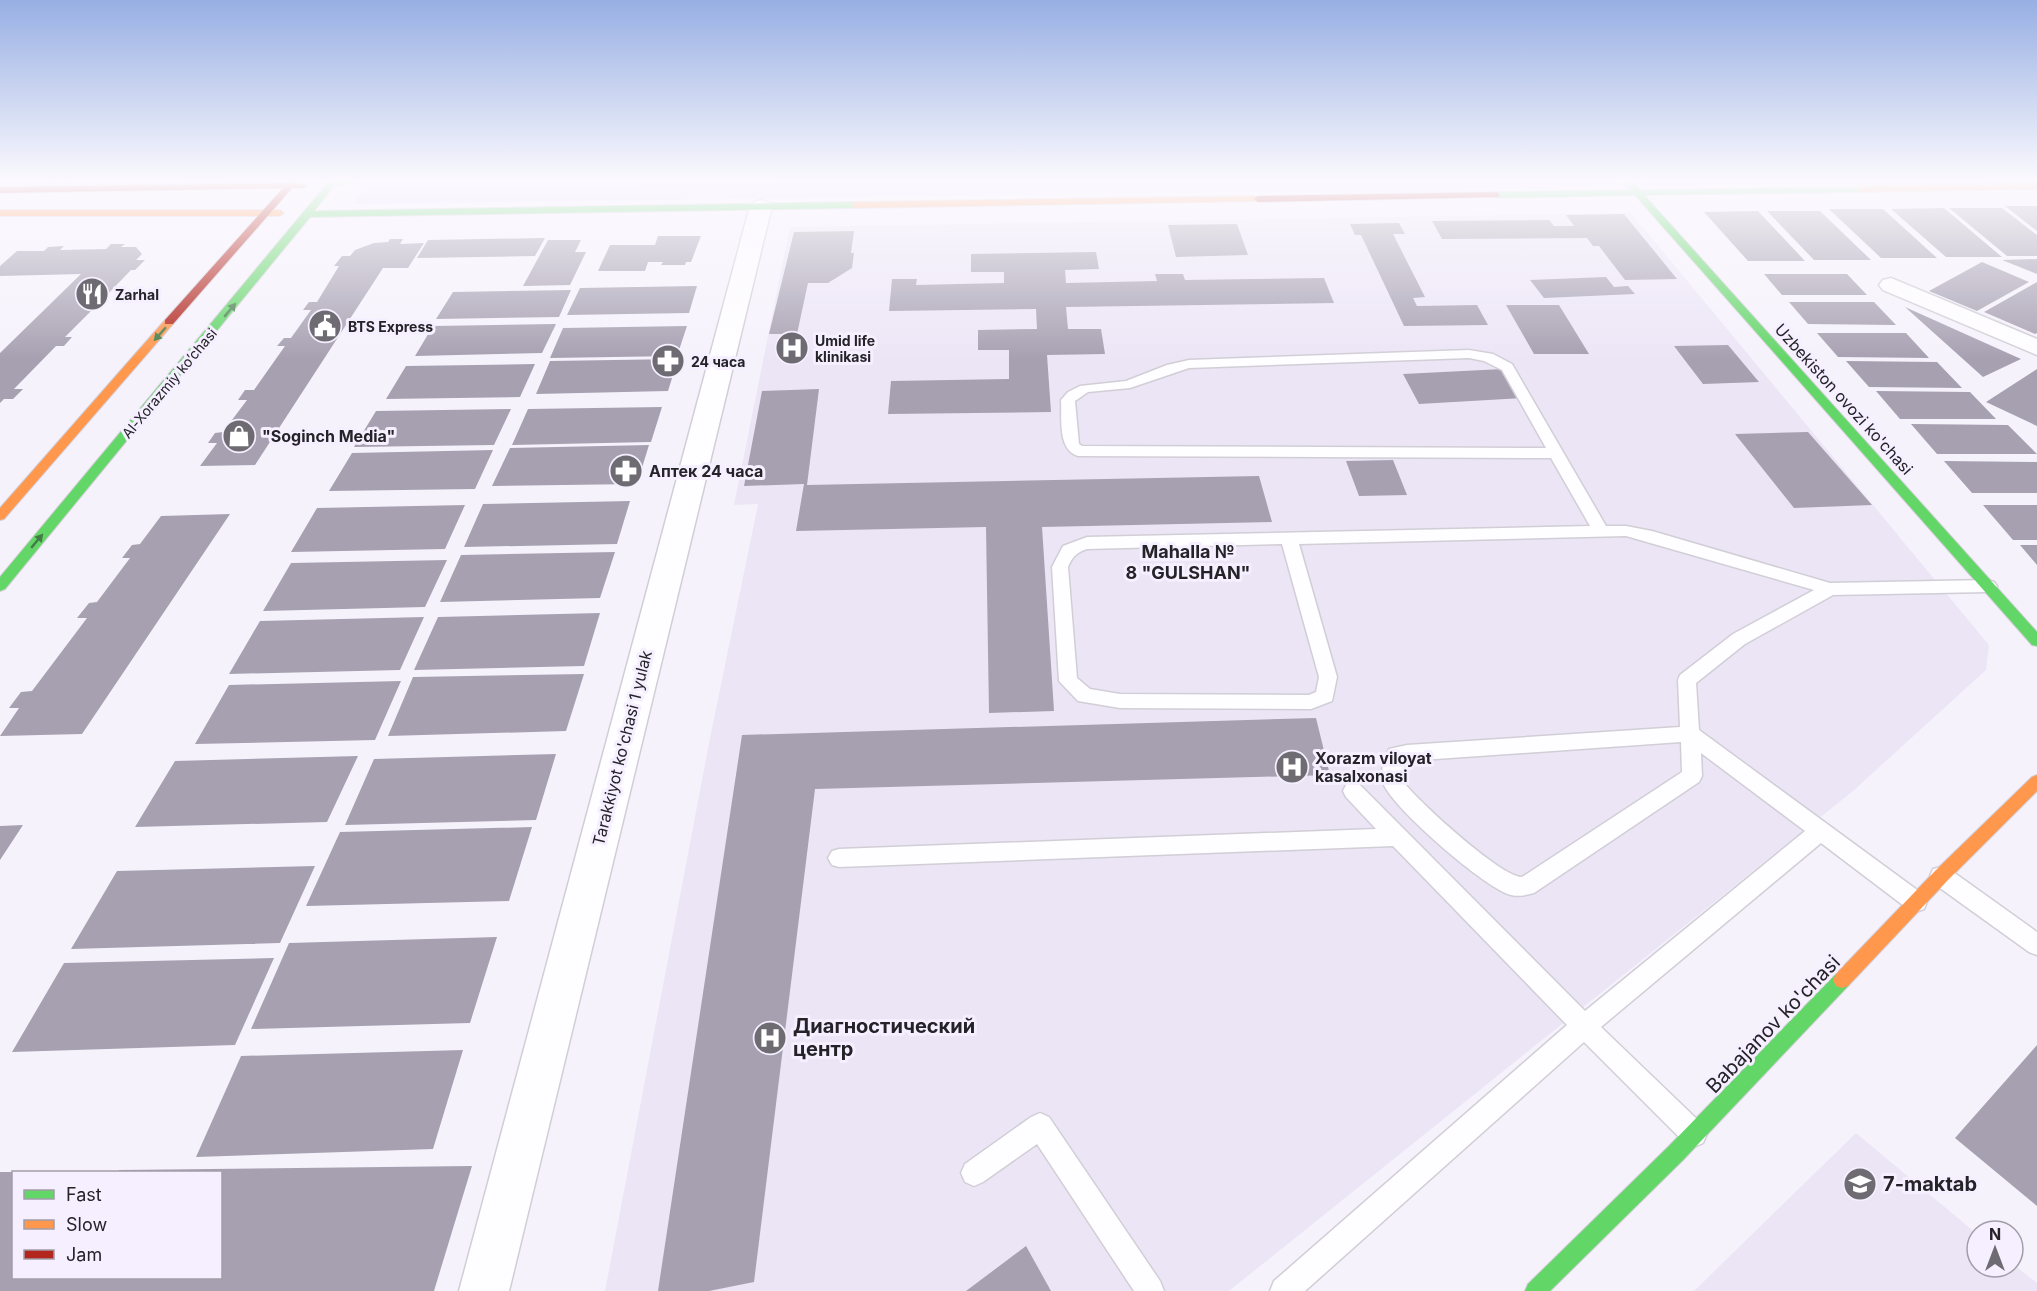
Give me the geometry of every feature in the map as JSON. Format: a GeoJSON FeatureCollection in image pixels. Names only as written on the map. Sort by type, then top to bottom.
{"type":"FeatureCollection","features":[{"type":"Feature","properties":{"kind":"main road"},"geometry":{"type":"LineString","coordinates":[[0,516],[243,239]]}},
{"type":"Feature","properties":{"kind":"main road","name":"Al-Xorazmiy ko’chasi"},"geometry":{"type":"LineString","coordinates":[[0,586],[288,239]]}},
{"type":"Feature","properties":{"kind":"main road","name":"Uzbekiston ovozi ko'chasi"},"geometry":{"type":"LineString","coordinates":[[1679,239],[2037,641]]}},
{"type":"Feature","properties":{"kind":"main road","name":"Babajanov ko'chasi"},"geometry":{"type":"LineString","coordinates":[[1535,1291],[1694,1134],[1941,876],[2037,781]]}},
{"type":"Feature","properties":{"kind":"street","name":"Tarakkiyot ko'chasi 1 yulak"},"geometry":{"type":"LineString","coordinates":[[484,1291],[753,239]]}},
{"type":"Feature","properties":{"kind":"street"},"geometry":{"type":"LineString","coordinates":[[1891,285],[2037,348]]}},
{"type":"Feature","properties":{"kind":"lane"},"geometry":{"type":"LineString","coordinates":[[1558,453],[1078,451],[1072,446],[1068,400],[1080,389],[1122,386],[1153,377],[1177,365],[1477,354],[1499,361],[1507,367],[1558,453],[1602,531]]}},
{"type":"Feature","properties":{"kind":"lane"},"geometry":{"type":"LineString","coordinates":[[1289,538],[1329,677],[1325,696],[1311,702],[1120,701],[1085,696],[1068,681],[1060,567],[1064,554],[1071,547],[1087,543],[1289,538],[1602,531],[1626,531],[1830,589],[1988,586]]}},
{"type":"Feature","properties":{"kind":"lane"},"geometry":{"type":"LineString","coordinates":[[1830,589],[1739,639],[1687,680],[1690,734],[1692,776],[1526,886],[1511,886],[1472,857],[1414,809],[1393,783],[1392,766],[1396,755],[1407,753],[1690,734],[1916,902]]}},
{"type":"Feature","properties":{"kind":"lane"},"geometry":{"type":"LineString","coordinates":[[1353,792],[1694,1134]]}},
{"type":"Feature","properties":{"kind":"lane"},"geometry":{"type":"LineString","coordinates":[[1284,1291],[1584,1026],[1821,831]]}},
{"type":"Feature","properties":{"kind":"lane"},"geometry":{"type":"LineString","coordinates":[[839,858],[1397,837]]}},
{"type":"Feature","properties":{"kind":"lane"},"geometry":{"type":"LineString","coordinates":[[1941,876],[2037,945]]}},
{"type":"Feature","properties":{"kind":"lane"},"geometry":{"type":"LineString","coordinates":[[974,1173],[1040,1126],[1150,1291]]}},
{"type":"Feature","properties":{"kind":"shaded area","name":"Xorazm viloyat kasalxonasi"},"geometry":{"type":"Polygon","coordinates":[[[788,239],[1653,239],[1989,645],[1986,670],[1853,791],[1229,1291],[605,1291],[709,743],[758,504],[734,505],[788,239]]]}},
{"type":"Feature","properties":{"kind":"shaded area","name":"7-maktab"},"geometry":{"type":"Polygon","coordinates":[[[1856,1133],[1965,1224],[1965,1279],[2025,1279],[2025,1274],[2037,1283],[2037,1291],[1694,1291],[1856,1133]]]}},
{"type":"Feature","properties":{"kind":"building"},"geometry":{"type":"Polygon","coordinates":[[[390,239],[403,239],[400,244],[424,243],[408,268],[383,268],[255,465],[200,466],[217,443],[208,443],[215,433],[223,432],[247,400],[238,400],[245,390],[254,390],[285,346],[277,346],[284,338],[291,338],[311,310],[303,310],[309,302],[317,302],[339,266],[334,266],[342,256],[350,256],[355,250],[374,243],[388,242],[390,239]]]}},
{"type":"Feature","properties":{"kind":"building"},"geometry":{"type":"Polygon","coordinates":[[[544,239],[535,256],[417,258],[428,240],[544,239]]]}},
{"type":"Feature","properties":{"kind":"building"},"geometry":{"type":"Polygon","coordinates":[[[657,239],[700,239],[691,262],[686,262],[685,265],[661,265],[663,262],[648,262],[645,271],[598,271],[610,245],[655,245],[657,239]]]}},
{"type":"Feature","properties":{"kind":"building"},"geometry":{"type":"Polygon","coordinates":[[[792,239],[853,239],[852,268],[828,283],[808,283],[797,334],[769,334],[792,239]]]}},
{"type":"Feature","properties":{"kind":"building"},"geometry":{"type":"Polygon","coordinates":[[[1172,239],[1242,239],[1248,255],[1176,257],[1172,239]]]}},
{"type":"Feature","properties":{"kind":"building"},"geometry":{"type":"Polygon","coordinates":[[[1363,239],[1396,239],[1425,297],[1413,298],[1417,306],[1477,305],[1488,325],[1404,326],[1363,239]]]}},
{"type":"Feature","properties":{"kind":"building"},"geometry":{"type":"Polygon","coordinates":[[[1588,239],[1645,239],[1677,279],[1625,280],[1599,246],[1593,246],[1588,239]]]}},
{"type":"Feature","properties":{"kind":"building"},"geometry":{"type":"Polygon","coordinates":[[[1728,239],[1785,239],[1805,261],[1748,261],[1728,239]]]}},
{"type":"Feature","properties":{"kind":"building"},"geometry":{"type":"Polygon","coordinates":[[[1794,239],[1849,239],[1871,260],[1814,260],[1794,239]]]}},
{"type":"Feature","properties":{"kind":"building"},"geometry":{"type":"Polygon","coordinates":[[[1861,239],[1916,239],[1937,258],[1881,258],[1861,239]]]}},
{"type":"Feature","properties":{"kind":"building"},"geometry":{"type":"Polygon","coordinates":[[[1926,239],[1981,239],[2002,257],[1946,257],[1926,239]]]}},
{"type":"Feature","properties":{"kind":"building"},"geometry":{"type":"Polygon","coordinates":[[[1987,239],[2037,239],[2037,256],[2007,256],[1987,239]]]}},
{"type":"Feature","properties":{"kind":"building"},"geometry":{"type":"Polygon","coordinates":[[[548,240],[581,240],[575,252],[586,252],[570,285],[523,286],[548,240]]]}},
{"type":"Feature","properties":{"kind":"building"},"geometry":{"type":"Polygon","coordinates":[[[111,244],[136,247],[142,254],[136,260],[145,260],[135,270],[131,270],[100,302],[108,301],[100,309],[92,310],[65,337],[72,337],[64,346],[56,346],[14,389],[23,389],[13,399],[4,399],[0,403],[0,353],[81,274],[0,276],[0,266],[17,251],[44,251],[48,247],[64,246],[60,250],[106,249],[111,244]]]}},
{"type":"Feature","properties":{"kind":"building"},"geometry":{"type":"Polygon","coordinates":[[[1096,252],[1099,269],[1065,270],[1066,283],[1157,281],[1155,274],[1183,274],[1185,280],[1324,278],[1334,303],[1066,307],[1068,329],[1101,329],[1105,354],[1047,355],[1051,412],[888,414],[891,381],[1009,379],[1009,350],[978,350],[978,330],[1037,329],[1036,309],[889,311],[892,279],[917,279],[916,285],[1004,283],[1004,272],[971,272],[971,254],[1096,252]]]}},
{"type":"Feature","properties":{"kind":"building"},"geometry":{"type":"Polygon","coordinates":[[[2037,259],[2037,274],[2002,260],[2037,259]]]}},
{"type":"Feature","properties":{"kind":"building"},"geometry":{"type":"Polygon","coordinates":[[[1982,262],[2029,282],[1977,311],[1929,291],[1982,262]]]}},
{"type":"Feature","properties":{"kind":"building"},"geometry":{"type":"Polygon","coordinates":[[[1764,274],[1847,274],[1867,295],[1782,295],[1764,274]]]}},
{"type":"Feature","properties":{"kind":"building"},"geometry":{"type":"Polygon","coordinates":[[[1606,277],[1614,287],[1628,286],[1635,294],[1544,298],[1530,280],[1606,277]]]}},
{"type":"Feature","properties":{"kind":"building"},"geometry":{"type":"Polygon","coordinates":[[[2037,282],[2037,333],[1984,312],[2037,282]]]}},
{"type":"Feature","properties":{"kind":"building"},"geometry":{"type":"Polygon","coordinates":[[[697,286],[689,313],[567,315],[580,288],[697,286]]]}},
{"type":"Feature","properties":{"kind":"building"},"geometry":{"type":"Polygon","coordinates":[[[571,290],[559,317],[436,319],[453,292],[571,290]]]}},
{"type":"Feature","properties":{"kind":"building"},"geometry":{"type":"Polygon","coordinates":[[[1789,302],[1874,302],[1896,325],[1808,324],[1789,302]]]}},
{"type":"Feature","properties":{"kind":"building"},"geometry":{"type":"Polygon","coordinates":[[[1506,305],[1559,305],[1589,354],[1534,354],[1506,305]]]}},
{"type":"Feature","properties":{"kind":"building"},"geometry":{"type":"Polygon","coordinates":[[[1905,307],[2021,359],[1983,377],[1905,307]]]}},
{"type":"Feature","properties":{"kind":"building"},"geometry":{"type":"Polygon","coordinates":[[[556,324],[542,353],[415,356],[433,326],[556,324]]]}},
{"type":"Feature","properties":{"kind":"building"},"geometry":{"type":"Polygon","coordinates":[[[687,326],[677,356],[550,358],[563,328],[687,326]]]}},
{"type":"Feature","properties":{"kind":"building"},"geometry":{"type":"Polygon","coordinates":[[[1817,333],[1906,333],[1929,358],[1838,357],[1817,333]]]}},
{"type":"Feature","properties":{"kind":"building"},"geometry":{"type":"Polygon","coordinates":[[[1728,345],[1759,382],[1703,384],[1674,346],[1728,345]]]}},
{"type":"Feature","properties":{"kind":"building"},"geometry":{"type":"Polygon","coordinates":[[[678,359],[668,391],[536,394],[550,361],[678,359]]]}},
{"type":"Feature","properties":{"kind":"building"},"geometry":{"type":"Polygon","coordinates":[[[1846,361],[1937,362],[1962,388],[1869,387],[1846,361]]]}},
{"type":"Feature","properties":{"kind":"building"},"geometry":{"type":"Polygon","coordinates":[[[535,364],[520,397],[386,399],[406,366],[535,364]]]}},
{"type":"Feature","properties":{"kind":"building"},"geometry":{"type":"Polygon","coordinates":[[[1503,369],[1523,398],[1419,404],[1403,374],[1503,369]]]}},
{"type":"Feature","properties":{"kind":"building"},"geometry":{"type":"Polygon","coordinates":[[[2037,369],[2037,426],[1986,402],[2037,369]]]}},
{"type":"Feature","properties":{"kind":"building"},"geometry":{"type":"Polygon","coordinates":[[[819,389],[807,485],[1259,476],[1272,522],[1042,527],[1054,711],[989,713],[986,527],[796,531],[804,484],[744,486],[762,391],[819,389]]]}},
{"type":"Feature","properties":{"kind":"building"},"geometry":{"type":"Polygon","coordinates":[[[1876,391],[1970,392],[1996,419],[1900,419],[1876,391]]]}},
{"type":"Feature","properties":{"kind":"building"},"geometry":{"type":"Polygon","coordinates":[[[662,407],[651,442],[512,445],[528,409],[662,407]]]}},
{"type":"Feature","properties":{"kind":"building"},"geometry":{"type":"Polygon","coordinates":[[[511,409],[494,445],[354,447],[376,411],[511,409]]]}},
{"type":"Feature","properties":{"kind":"building"},"geometry":{"type":"Polygon","coordinates":[[[1911,424],[2008,425],[2037,454],[1937,454],[1911,424]]]}},
{"type":"Feature","properties":{"kind":"building"},"geometry":{"type":"Polygon","coordinates":[[[1808,432],[1872,505],[1794,508],[1735,434],[1808,432]]]}},
{"type":"Feature","properties":{"kind":"building"},"geometry":{"type":"Polygon","coordinates":[[[649,445],[637,484],[492,486],[510,448],[649,445]]]}},
{"type":"Feature","properties":{"kind":"building"},"geometry":{"type":"Polygon","coordinates":[[[493,450],[475,489],[329,491],[352,453],[493,450]]]}},
{"type":"Feature","properties":{"kind":"building"},"geometry":{"type":"Polygon","coordinates":[[[1393,460],[1407,495],[1359,496],[1346,461],[1393,460]]]}},
{"type":"Feature","properties":{"kind":"building"},"geometry":{"type":"Polygon","coordinates":[[[1944,461],[2037,462],[2037,493],[1972,493],[1944,461]]]}},
{"type":"Feature","properties":{"kind":"building"},"geometry":{"type":"Polygon","coordinates":[[[630,501],[617,544],[464,547],[483,504],[630,501]]]}},
{"type":"Feature","properties":{"kind":"building"},"geometry":{"type":"Polygon","coordinates":[[[465,505],[445,549],[291,552],[317,508],[465,505]]]}},
{"type":"Feature","properties":{"kind":"building"},"geometry":{"type":"Polygon","coordinates":[[[1983,505],[2037,505],[2037,540],[2013,540],[1983,505]]]}},
{"type":"Feature","properties":{"kind":"building"},"geometry":{"type":"Polygon","coordinates":[[[230,514],[82,734],[0,736],[19,708],[9,708],[21,692],[32,691],[87,618],[77,618],[89,603],[97,602],[130,558],[122,558],[132,545],[140,544],[161,516],[230,514]]]}},
{"type":"Feature","properties":{"kind":"building"},"geometry":{"type":"Polygon","coordinates":[[[2020,545],[2037,545],[2037,565],[2020,545]]]}},
{"type":"Feature","properties":{"kind":"building"},"geometry":{"type":"Polygon","coordinates":[[[615,552],[600,598],[440,602],[461,555],[615,552]]]}},
{"type":"Feature","properties":{"kind":"building"},"geometry":{"type":"Polygon","coordinates":[[[447,560],[425,607],[263,611],[291,563],[447,560]]]}},
{"type":"Feature","properties":{"kind":"building"},"geometry":{"type":"Polygon","coordinates":[[[600,613],[584,666],[414,670],[438,617],[600,613]]]}},
{"type":"Feature","properties":{"kind":"building"},"geometry":{"type":"Polygon","coordinates":[[[424,617],[400,670],[229,674],[260,621],[424,617]]]}},
{"type":"Feature","properties":{"kind":"building"},"geometry":{"type":"Polygon","coordinates":[[[584,674],[566,731],[388,736],[413,677],[584,674]]]}},
{"type":"Feature","properties":{"kind":"building"},"geometry":{"type":"Polygon","coordinates":[[[401,681],[375,740],[195,744],[229,685],[401,681]]]}},
{"type":"Feature","properties":{"kind":"building"},"geometry":{"type":"Polygon","coordinates":[[[1316,718],[1330,775],[815,789],[754,1282],[709,1291],[658,1291],[742,735],[1316,718]]]}},
{"type":"Feature","properties":{"kind":"building"},"geometry":{"type":"Polygon","coordinates":[[[556,754],[536,820],[345,825],[374,759],[556,754]]]}},
{"type":"Feature","properties":{"kind":"building"},"geometry":{"type":"Polygon","coordinates":[[[358,756],[327,822],[135,827],[175,761],[358,756]]]}},
{"type":"Feature","properties":{"kind":"building"},"geometry":{"type":"Polygon","coordinates":[[[23,825],[0,860],[0,826],[23,825]]]}},
{"type":"Feature","properties":{"kind":"building"},"geometry":{"type":"Polygon","coordinates":[[[532,827],[509,901],[306,906],[340,832],[532,827]]]}},
{"type":"Feature","properties":{"kind":"building"},"geometry":{"type":"Polygon","coordinates":[[[315,866],[280,943],[71,949],[117,871],[315,866]]]}},
{"type":"Feature","properties":{"kind":"building"},"geometry":{"type":"Polygon","coordinates":[[[497,937],[470,1023],[251,1029],[289,943],[497,937]]]}},
{"type":"Feature","properties":{"kind":"building"},"geometry":{"type":"Polygon","coordinates":[[[274,958],[235,1045],[12,1052],[64,963],[274,958]]]}},
{"type":"Feature","properties":{"kind":"building"},"geometry":{"type":"Polygon","coordinates":[[[2037,1045],[2037,1206],[1955,1138],[2037,1045]]]}},
{"type":"Feature","properties":{"kind":"building"},"geometry":{"type":"Polygon","coordinates":[[[463,1050],[433,1149],[196,1157],[241,1056],[463,1050]]]}},
{"type":"Feature","properties":{"kind":"building"},"geometry":{"type":"Polygon","coordinates":[[[472,1166],[434,1291],[0,1291],[0,1172],[12,1172],[12,1279],[222,1279],[222,1171],[119,1170],[472,1166]]]}},
{"type":"Feature","properties":{"kind":"building"},"geometry":{"type":"Polygon","coordinates":[[[1026,1246],[1051,1291],[966,1291],[1026,1246]]]}},
{"type":"Feature","properties":{"kind":"traffic: fast"},"geometry":{"type":"LineString","coordinates":[[0,586],[286,239]]}},
{"type":"Feature","properties":{"kind":"traffic: fast"},"geometry":{"type":"LineString","coordinates":[[1679,239],[2037,641]]}},
{"type":"Feature","properties":{"kind":"traffic: fast"},"geometry":{"type":"LineString","coordinates":[[1535,1291],[1676,1153],[1842,980]]}},
{"type":"Feature","properties":{"kind":"traffic: slow"},"geometry":{"type":"LineString","coordinates":[[0,516],[169,322]]}},
{"type":"Feature","properties":{"kind":"traffic: slow"},"geometry":{"type":"LineString","coordinates":[[1842,980],[1941,876],[2037,781]]}},
{"type":"Feature","properties":{"kind":"traffic: jam"},"geometry":{"type":"LineString","coordinates":[[169,322],[242,239]]}},
{"type":"Feature","properties":{"kind":"place","name":"Zarhal"},"geometry":{"type":"Point","coordinates":[92,294]}},
{"type":"Feature","properties":{"kind":"place","name":"BTS Express"},"geometry":{"type":"Point","coordinates":[325,326]}},
{"type":"Feature","properties":{"kind":"place","name":"Umid life klinikasi"},"geometry":{"type":"Point","coordinates":[792,348]}},
{"type":"Feature","properties":{"kind":"place","name":"24 часа"},"geometry":{"type":"Point","coordinates":[668,361]}},
{"type":"Feature","properties":{"kind":"place","name":"\"Soginch Media\""},"geometry":{"type":"Point","coordinates":[239,436]}},
{"type":"Feature","properties":{"kind":"place","name":"Аптек 24 часа"},"geometry":{"type":"Point","coordinates":[626,471]}},
{"type":"Feature","properties":{"kind":"place","name":"Xorazm viloyat kasalxonasi"},"geometry":{"type":"Point","coordinates":[1292,767]}},
{"type":"Feature","properties":{"kind":"place","name":"Диагностический центр"},"geometry":{"type":"Point","coordinates":[770,1038]}},
{"type":"Feature","properties":{"kind":"place","name":"7-maktab"},"geometry":{"type":"Point","coordinates":[1860,1184]}},
{"type":"Feature","properties":{"kind":"district","name":"Mahalla № 8 \"GULSHAN\""},"geometry":{"type":"Point","coordinates":[1188,561]}}]}
